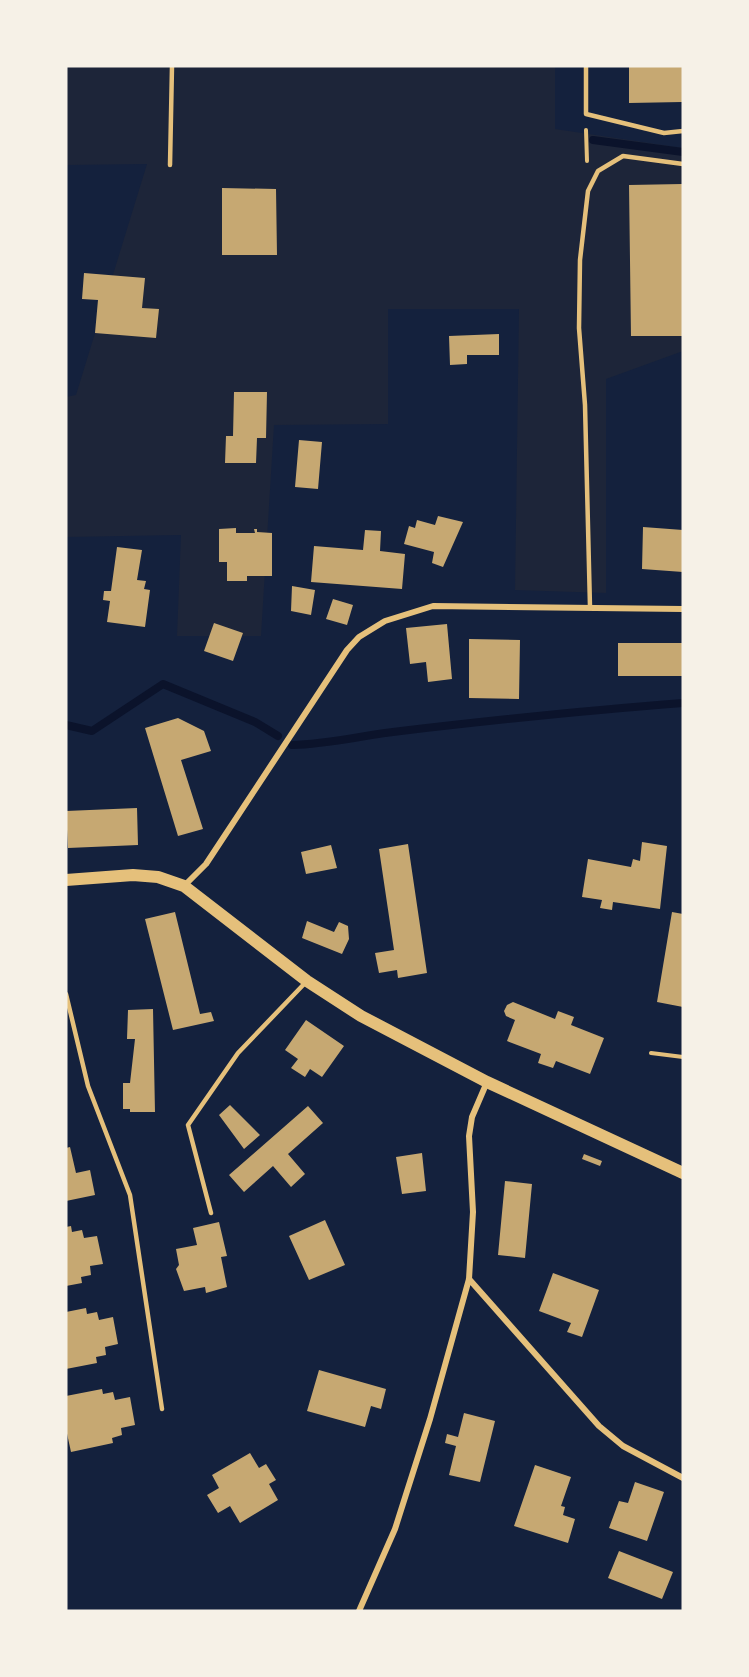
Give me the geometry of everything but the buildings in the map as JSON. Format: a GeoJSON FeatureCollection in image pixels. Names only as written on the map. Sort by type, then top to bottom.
{"type":"FeatureCollection","features":[{"type":"Feature","properties":{"kind":"main road"},"geometry":{"type":"LineString","coordinates":[[66,880],[133,875],[158,877],[184,886],[307,981],[361,1016],[487,1082],[683,1173]]}},
{"type":"Feature","properties":{"kind":"street"},"geometry":{"type":"LineString","coordinates":[[184,886],[206,864],[341,658],[359,637],[385,621],[433,606],[683,609]]}},
{"type":"Feature","properties":{"kind":"street"},"geometry":{"type":"LineString","coordinates":[[359,1611],[395,1528],[430,1419],[469,1279],[473,1212],[470,1136],[472,1117],[487,1082]]}},
{"type":"Feature","properties":{"kind":"street"},"geometry":{"type":"LineString","coordinates":[[469,1279],[599,1426],[623,1446],[683,1478]]}},
{"type":"Feature","properties":{"kind":"lane"},"geometry":{"type":"LineString","coordinates":[[170,165],[172,66]]}},
{"type":"Feature","properties":{"kind":"lane"},"geometry":{"type":"LineString","coordinates":[[586,66],[586,114],[664,133],[683,131]]}},
{"type":"Feature","properties":{"kind":"lane"},"geometry":{"type":"LineString","coordinates":[[590,607],[585,405],[579,328],[580,260],[588,191],[598,171],[623,156],[683,164]]}},
{"type":"Feature","properties":{"kind":"lane"},"geometry":{"type":"LineString","coordinates":[[211,1213],[188,1125],[238,1053],[307,981]]}},
{"type":"Feature","properties":{"kind":"lane"},"geometry":{"type":"LineString","coordinates":[[66,994],[88,1086],[130,1195],[162,1409]]}},
{"type":"Feature","properties":{"kind":"path"},"geometry":{"type":"LineString","coordinates":[[586,114],[588,191]]}},
{"type":"Feature","properties":{"kind":"path"},"geometry":{"type":"LineString","coordinates":[[651,1053],[683,1057]]}},
{"type":"Feature","properties":{"kind":"shaded area"},"geometry":{"type":"Polygon","coordinates":[[[66,66],[555,66],[555,129],[683,148],[683,351],[606,379],[606,593],[515,590],[519,309],[388,309],[388,424],[274,425],[261,636],[177,636],[181,535],[66,537],[66,397],[76,395],[147,164],[66,165],[66,66]]]}},
{"type":"Feature","properties":{"kind":"waterway"},"geometry":{"type":"LineString","coordinates":[[593,140],[683,152]]}},
{"type":"Feature","properties":{"kind":"waterway"},"geometry":{"type":"LineString","coordinates":[[66,725],[92,731],[163,684],[255,722],[278,736]]}},
{"type":"Feature","properties":{"kind":"waterway"},"geometry":{"type":"LineString","coordinates":[[292,745],[507,719],[683,703]]}}]}
